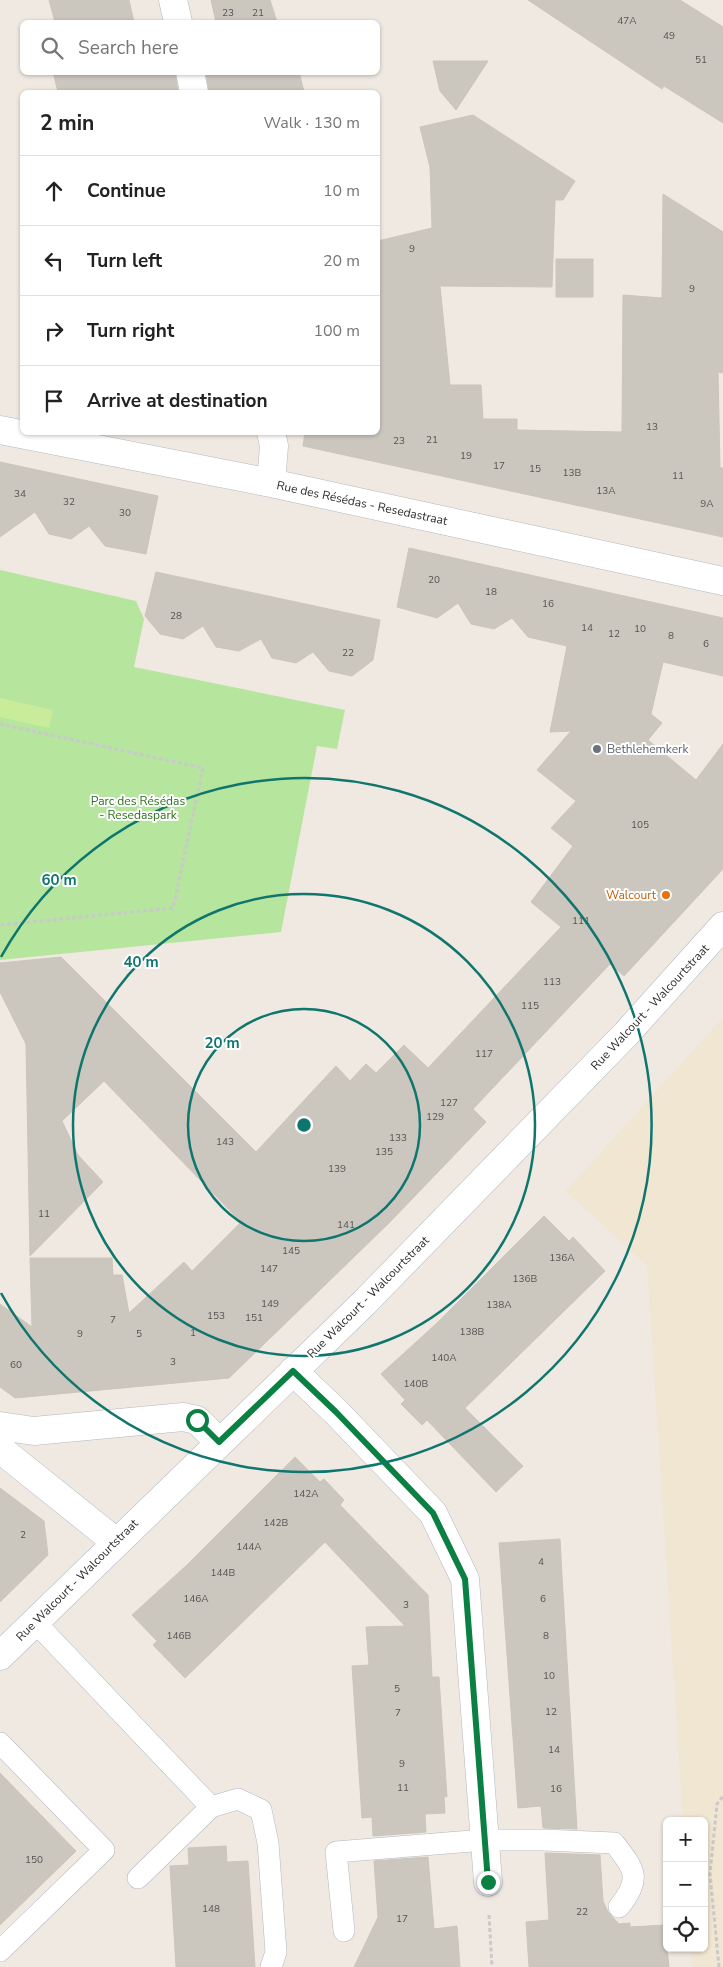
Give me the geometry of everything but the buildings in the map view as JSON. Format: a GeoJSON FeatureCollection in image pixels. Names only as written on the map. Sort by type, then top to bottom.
{"type":"FeatureCollection","features":[{"type":"Feature","properties":{"kind":"street"},"geometry":{"type":"LineString","coordinates":[[173,0],[178,20]]}},
{"type":"Feature","properties":{"kind":"street"},"geometry":{"type":"LineString","coordinates":[[191,75],[194,90]]}},
{"type":"Feature","properties":{"kind":"street","name":"Rue des Résédas - Resedastraat"},"geometry":{"type":"LineString","coordinates":[[0,430],[20,434]]}},
{"type":"Feature","properties":{"kind":"street","name":"Rue des Résédas - Resedastraat"},"geometry":{"type":"LineString","coordinates":[[26,435],[271,483],[723,581]]}},
{"type":"Feature","properties":{"kind":"street"},"geometry":{"type":"LineString","coordinates":[[271,483],[274,446],[272,435]]}},
{"type":"Feature","properties":{"kind":"street","name":"Rue Walcourt - Walcourtstraat"},"geometry":{"type":"LineString","coordinates":[[0,1656],[364,1303],[626,1034],[723,926]]}},
{"type":"Feature","properties":{"kind":"street"},"geometry":{"type":"LineString","coordinates":[[293,1371],[336,1412],[433,1513],[465,1579],[488,1882]]}},
{"type":"Feature","properties":{"kind":"street"},"geometry":{"type":"LineString","coordinates":[[1,1438],[34,1431],[183,1417],[197,1420],[219,1442]]}},
{"type":"Feature","properties":{"kind":"street"},"geometry":{"type":"LineString","coordinates":[[1,1438],[116,1542]]}},
{"type":"Feature","properties":{"kind":"lane"},"geometry":{"type":"LineString","coordinates":[[34,1622],[212,1807]]}},
{"type":"Feature","properties":{"kind":"lane"},"geometry":{"type":"LineString","coordinates":[[0,1743],[104,1850],[0,1951]]}},
{"type":"Feature","properties":{"kind":"lane"},"geometry":{"type":"LineString","coordinates":[[138,1878],[212,1807],[238,1799],[261,1810],[268,1843],[276,1952],[274,1963],[271,1967]]}},
{"type":"Feature","properties":{"kind":"lane"},"geometry":{"type":"LineString","coordinates":[[344,1931],[336,1852],[484,1840],[614,1843],[631,1865],[633,1880],[631,1892],[619,1907]]}},
{"type":"Feature","properties":{"kind":"path"},"geometry":{"type":"LineString","coordinates":[[0,724],[203,768],[173,908],[0,925]]}},
{"type":"Feature","properties":{"kind":"path"},"geometry":{"type":"LineString","coordinates":[[719,1967],[710,1874],[718,1804],[723,1796]]}},
{"type":"Feature","properties":{"kind":"path"},"geometry":{"type":"LineString","coordinates":[[488,1882],[492,1967]]}},
{"type":"Feature","properties":{"kind":"shaded area"},"geometry":{"type":"Polygon","coordinates":[[[723,1018],[723,1967],[692,1967],[691,1952],[708,1952],[708,1817],[683,1817],[647,1265],[566,1191],[723,1018]]]}},
{"type":"Feature","properties":{"kind":"green space","name":"Parc des Résédas - Resedaspark"},"geometry":{"type":"Polygon","coordinates":[[[0,570],[136,601],[144,619],[134,667],[345,710],[337,749],[317,746],[281,932],[0,960],[0,570]]]}},
{"type":"Feature","properties":{"kind":"green space"},"geometry":{"type":"Polygon","coordinates":[[[0,698],[53,710],[49,728],[0,717],[0,698]]]}},
{"type":"Feature","properties":{"kind":"place","name":"Bethlehemkerk"},"geometry":{"type":"Point","coordinates":[597,749]}},
{"type":"Feature","properties":{"kind":"place","name":"Walcourt"},"geometry":{"type":"Point","coordinates":[666,895]}},
{"type":"Feature","properties":{"kind":"route"},"geometry":{"type":"LineString","coordinates":[[197,1420],[219,1442],[293,1371],[336,1412],[433,1513],[465,1579],[488,1882]]}}]}
